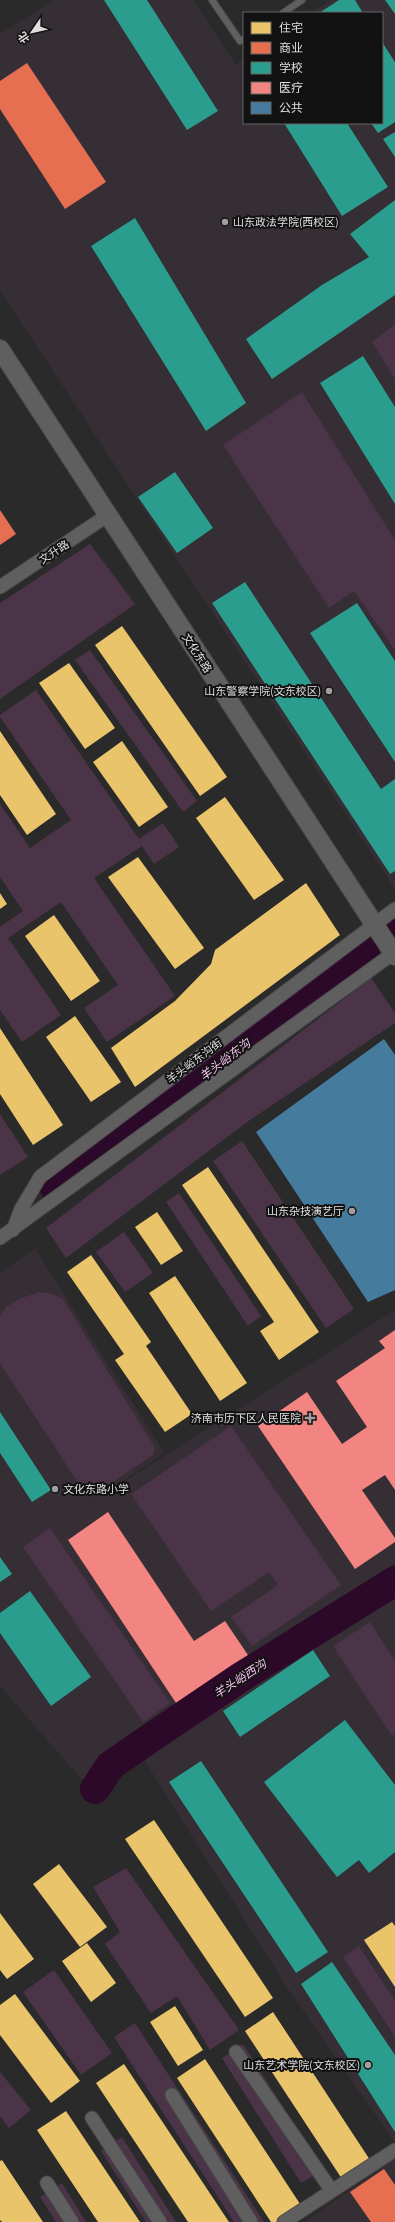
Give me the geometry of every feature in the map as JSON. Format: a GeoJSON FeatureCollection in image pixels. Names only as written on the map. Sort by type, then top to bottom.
{"type":"FeatureCollection","features":[{"type":"Feature","properties":{"kind":"main road","name":"文化东路"},"geometry":{"type":"LineString","coordinates":[[0,349],[394,954]]}},
{"type":"Feature","properties":{"kind":"street","name":"文升路"},"geometry":{"type":"LineString","coordinates":[[0,587],[108,515]]}},
{"type":"Feature","properties":{"kind":"street","name":"羊头峪东沟街"},"geometry":{"type":"LineString","coordinates":[[13,1230],[27,1198],[40,1177],[395,909]]}},
{"type":"Feature","properties":{"kind":"street"},"geometry":{"type":"LineString","coordinates":[[0,1238],[394,954]]}},
{"type":"Feature","properties":{"kind":"street"},"geometry":{"type":"LineString","coordinates":[[236,2052],[332,2191]]}},
{"type":"Feature","properties":{"kind":"street"},"geometry":{"type":"LineString","coordinates":[[172,2096],[251,2222]]}},
{"type":"Feature","properties":{"kind":"street"},"geometry":{"type":"LineString","coordinates":[[92,2118],[160,2222]]}},
{"type":"Feature","properties":{"kind":"street"},"geometry":{"type":"LineString","coordinates":[[284,2222],[395,2150]]}},
{"type":"Feature","properties":{"kind":"street"},"geometry":{"type":"LineString","coordinates":[[47,2183],[72,2222]]}},
{"type":"Feature","properties":{"kind":"lane"},"geometry":{"type":"LineString","coordinates":[[212,0],[240,41],[243,40]]}},
{"type":"Feature","properties":{"kind":"lane"},"geometry":{"type":"LineString","coordinates":[[284,12],[302,0]]}},
{"type":"Feature","properties":{"kind":"shaded area"},"geometry":{"type":"Polygon","coordinates":[[[54,0],[193,0],[236,65],[243,60],[243,124],[383,124],[383,12],[312,12],[330,0],[395,0],[395,889],[0,291],[0,34],[54,0]]]}},
{"type":"Feature","properties":{"kind":"shaded area"},"geometry":{"type":"Polygon","coordinates":[[[395,324],[395,379],[372,342],[395,324]]]}},
{"type":"Feature","properties":{"kind":"shaded area"},"geometry":{"type":"Polygon","coordinates":[[[302,392],[395,540],[395,650],[354,591],[329,608],[223,445],[302,392]]]}},
{"type":"Feature","properties":{"kind":"shaded area"},"geometry":{"type":"Polygon","coordinates":[[[90,544],[135,604],[0,699],[0,603],[90,544]]]}},
{"type":"Feature","properties":{"kind":"shaded area"},"geometry":{"type":"Polygon","coordinates":[[[90,650],[197,801],[183,812],[75,660],[90,650]]]}},
{"type":"Feature","properties":{"kind":"shaded area"},"geometry":{"type":"Polygon","coordinates":[[[36,690],[139,839],[163,823],[179,847],[154,864],[142,846],[94,878],[175,996],[107,1042],[84,1008],[118,985],[61,902],[8,938],[61,1015],[22,1042],[0,1010],[0,927],[23,911],[0,877],[0,804],[30,848],[71,820],[0,717],[0,715],[36,690]]]}},
{"type":"Feature","properties":{"kind":"shaded area"},"geometry":{"type":"Polygon","coordinates":[[[371,978],[395,1013],[395,1023],[250,1120],[66,1258],[46,1228],[371,978]]]}},
{"type":"Feature","properties":{"kind":"shaded area"},"geometry":{"type":"Polygon","coordinates":[[[0,1114],[28,1157],[0,1175],[0,1114]]]}},
{"type":"Feature","properties":{"kind":"shaded area"},"geometry":{"type":"Polygon","coordinates":[[[242,1141],[354,1309],[326,1328],[213,1161],[242,1141]]]}},
{"type":"Feature","properties":{"kind":"shaded area"},"geometry":{"type":"Polygon","coordinates":[[[179,1193],[261,1316],[248,1326],[166,1202],[179,1193]]]}},
{"type":"Feature","properties":{"kind":"shaded area"},"geometry":{"type":"Polygon","coordinates":[[[124,1232],[153,1273],[125,1292],[96,1252],[124,1232]]]}},
{"type":"Feature","properties":{"kind":"shaded area"},"geometry":{"type":"Polygon","coordinates":[[[35,1248],[164,1453],[79,1510],[395,1310],[395,1563],[178,1708],[83,1781],[0,1686],[0,1273],[35,1248]]]}},
{"type":"Feature","properties":{"kind":"shaded area"},"geometry":{"type":"Polygon","coordinates":[[[39,1292],[53,1294],[63,1299],[154,1446],[154,1454],[109,1485],[86,1495],[0,1363],[0,1316],[6,1307],[19,1299],[39,1292]]]}},
{"type":"Feature","properties":{"kind":"shaded area"},"geometry":{"type":"Polygon","coordinates":[[[231,1426],[341,1585],[252,1646],[231,1617],[278,1585],[269,1572],[211,1611],[131,1494],[231,1426]]]}},
{"type":"Feature","properties":{"kind":"shaded area"},"geometry":{"type":"Polygon","coordinates":[[[50,1528],[170,1703],[143,1722],[23,1547],[50,1528]]]}},
{"type":"Feature","properties":{"kind":"shaded area"},"geometry":{"type":"Polygon","coordinates":[[[395,1593],[395,2143],[286,1986],[143,1758],[395,1593]]]}},
{"type":"Feature","properties":{"kind":"shaded area"},"geometry":{"type":"Polygon","coordinates":[[[370,1622],[395,1661],[395,1733],[392,1736],[333,1646],[370,1622]]]}},
{"type":"Feature","properties":{"kind":"shaded area"},"geometry":{"type":"Polygon","coordinates":[[[126,1868],[239,2030],[210,2050],[177,1996],[151,2013],[105,1944],[120,1932],[93,1887],[126,1868]]]}},
{"type":"Feature","properties":{"kind":"shaded area"},"geometry":{"type":"Polygon","coordinates":[[[359,1946],[395,2001],[395,2037],[343,1957],[359,1946]]]}},
{"type":"Feature","properties":{"kind":"shaded area"},"geometry":{"type":"Polygon","coordinates":[[[54,1970],[112,2053],[81,2075],[23,1992],[54,1970]]]}},
{"type":"Feature","properties":{"kind":"shaded area"},"geometry":{"type":"Polygon","coordinates":[[[135,2023],[264,2222],[234,2222],[114,2037],[135,2023]]]}},
{"type":"Feature","properties":{"kind":"shaded area"},"geometry":{"type":"Polygon","coordinates":[[[243,2044],[323,2170],[301,2183],[222,2058],[243,2044]]]}},
{"type":"Feature","properties":{"kind":"shaded area"},"geometry":{"type":"Polygon","coordinates":[[[0,2072],[31,2110],[9,2128],[0,2116],[0,2072]]]}},
{"type":"Feature","properties":{"kind":"shaded area"},"geometry":{"type":"Polygon","coordinates":[[[122,2137],[176,2222],[146,2222],[101,2151],[122,2137]]]}},
{"type":"Feature","properties":{"kind":"shaded area"},"geometry":{"type":"Polygon","coordinates":[[[395,2158],[395,2222],[305,2222],[395,2158]]]}},
{"type":"Feature","properties":{"kind":"shaded area"},"geometry":{"type":"Polygon","coordinates":[[[62,2183],[86,2222],[56,2222],[40,2197],[62,2183]]]}},
{"type":"Feature","properties":{"kind":"building: 住宅"},"geometry":{"type":"Polygon","coordinates":[[[122,626],[227,777],[200,796],[95,645],[122,626]]]}},
{"type":"Feature","properties":{"kind":"building: 住宅"},"geometry":{"type":"Polygon","coordinates":[[[69,663],[115,728],[85,749],[39,683],[69,663]]]}},
{"type":"Feature","properties":{"kind":"building: 住宅"},"geometry":{"type":"Polygon","coordinates":[[[0,731],[56,814],[27,835],[0,795],[0,731]]]}},
{"type":"Feature","properties":{"kind":"building: 住宅"},"geometry":{"type":"Polygon","coordinates":[[[122,741],[168,807],[139,827],[93,762],[122,741]]]}},
{"type":"Feature","properties":{"kind":"building: 住宅"},"geometry":{"type":"Polygon","coordinates":[[[225,797],[284,880],[254,900],[196,818],[225,797]]]}},
{"type":"Feature","properties":{"kind":"building: 住宅"},"geometry":{"type":"Polygon","coordinates":[[[138,857],[204,948],[175,969],[108,877],[138,857]]]}},
{"type":"Feature","properties":{"kind":"building: 住宅"},"geometry":{"type":"Polygon","coordinates":[[[306,883],[340,935],[135,1087],[111,1048],[175,1001],[211,964],[215,950],[306,883]]]}},
{"type":"Feature","properties":{"kind":"building: 住宅"},"geometry":{"type":"Polygon","coordinates":[[[0,893],[7,904],[0,909],[0,893]]]}},
{"type":"Feature","properties":{"kind":"building: 住宅"},"geometry":{"type":"Polygon","coordinates":[[[54,915],[100,981],[71,1001],[25,936],[54,915]]]}},
{"type":"Feature","properties":{"kind":"building: 住宅"},"geometry":{"type":"Polygon","coordinates":[[[75,1016],[121,1082],[91,1102],[46,1037],[75,1016]]]}},
{"type":"Feature","properties":{"kind":"building: 住宅"},"geometry":{"type":"Polygon","coordinates":[[[0,1028],[63,1125],[33,1145],[0,1094],[0,1028]]]}},
{"type":"Feature","properties":{"kind":"building: 住宅"},"geometry":{"type":"Polygon","coordinates":[[[208,1167],[319,1332],[279,1360],[260,1331],[274,1322],[182,1185],[208,1167]]]}},
{"type":"Feature","properties":{"kind":"building: 住宅"},"geometry":{"type":"Polygon","coordinates":[[[157,1212],[183,1251],[161,1265],[135,1227],[157,1212]]]}},
{"type":"Feature","properties":{"kind":"building: 住宅"},"geometry":{"type":"Polygon","coordinates":[[[91,1255],[151,1342],[146,1346],[192,1414],[165,1432],[115,1360],[124,1354],[67,1272],[91,1255]]]}},
{"type":"Feature","properties":{"kind":"building: 住宅"},"geometry":{"type":"Polygon","coordinates":[[[175,1276],[247,1383],[220,1401],[149,1293],[175,1276]]]}},
{"type":"Feature","properties":{"kind":"building: 住宅"},"geometry":{"type":"Polygon","coordinates":[[[154,1820],[273,1998],[245,2017],[125,1839],[154,1820]]]}},
{"type":"Feature","properties":{"kind":"building: 住宅"},"geometry":{"type":"Polygon","coordinates":[[[59,1864],[107,1927],[80,1947],[33,1884],[59,1864]]]}},
{"type":"Feature","properties":{"kind":"building: 住宅"},"geometry":{"type":"Polygon","coordinates":[[[0,1913],[34,1959],[7,1979],[0,1970],[0,1913]]]}},
{"type":"Feature","properties":{"kind":"building: 住宅"},"geometry":{"type":"Polygon","coordinates":[[[392,1922],[395,1926],[395,1987],[364,1940],[392,1922]]]}},
{"type":"Feature","properties":{"kind":"building: 住宅"},"geometry":{"type":"Polygon","coordinates":[[[87,1943],[116,1983],[91,2002],[62,1961],[87,1943]]]}},
{"type":"Feature","properties":{"kind":"building: 住宅"},"geometry":{"type":"Polygon","coordinates":[[[15,1994],[80,2081],[51,2103],[0,2035],[0,2005],[15,1994]]]}},
{"type":"Feature","properties":{"kind":"building: 住宅"},"geometry":{"type":"Polygon","coordinates":[[[175,2006],[203,2050],[178,2066],[150,2022],[175,2006]]]}},
{"type":"Feature","properties":{"kind":"building: 住宅"},"geometry":{"type":"Polygon","coordinates":[[[273,2012],[370,2160],[342,2179],[245,2031],[273,2012]]]}},
{"type":"Feature","properties":{"kind":"building: 住宅"},"geometry":{"type":"Polygon","coordinates":[[[205,2059],[302,2207],[280,2222],[271,2222],[177,2078],[205,2059]]]}},
{"type":"Feature","properties":{"kind":"building: 住宅"},"geometry":{"type":"Polygon","coordinates":[[[124,2064],[229,2222],[188,2222],[96,2083],[124,2064]]]}},
{"type":"Feature","properties":{"kind":"building: 住宅"},"geometry":{"type":"Polygon","coordinates":[[[66,2111],[140,2222],[98,2222],[37,2130],[66,2111]]]}},
{"type":"Feature","properties":{"kind":"building: 住宅"},"geometry":{"type":"Polygon","coordinates":[[[2,2160],[43,2222],[2,2222],[0,2220],[0,2161],[2,2160]]]}},
{"type":"Feature","properties":{"kind":"building: 商业"},"geometry":{"type":"Polygon","coordinates":[[[27,63],[106,182],[65,209],[0,109],[0,81],[27,63]]]}},
{"type":"Feature","properties":{"kind":"building: 商业"},"geometry":{"type":"Polygon","coordinates":[[[0,510],[16,534],[0,545],[0,510]]]}},
{"type":"Feature","properties":{"kind":"building: 商业"},"geometry":{"type":"Polygon","coordinates":[[[384,2169],[395,2185],[395,2222],[371,2222],[350,2192],[384,2169]]]}},
{"type":"Feature","properties":{"kind":"building: 学校"},"geometry":{"type":"Polygon","coordinates":[[[104,0],[147,0],[218,111],[187,130],[104,0]]]}},
{"type":"Feature","properties":{"kind":"building: 学校"},"geometry":{"type":"Polygon","coordinates":[[[339,0],[355,0],[362,12],[321,12],[339,0]]]}},
{"type":"Feature","properties":{"kind":"building: 学校"},"geometry":{"type":"Polygon","coordinates":[[[385,0],[395,0],[395,14],[385,0]]]}},
{"type":"Feature","properties":{"kind":"building: 学校"},"geometry":{"type":"Polygon","coordinates":[[[383,44],[395,62],[395,122],[378,133],[372,124],[383,124],[383,44]]]}},
{"type":"Feature","properties":{"kind":"building: 学校"},"geometry":{"type":"Polygon","coordinates":[[[285,124],[348,124],[388,187],[342,216],[285,124]]]}},
{"type":"Feature","properties":{"kind":"building: 学校"},"geometry":{"type":"Polygon","coordinates":[[[395,132],[395,157],[383,139],[395,132]]]}},
{"type":"Feature","properties":{"kind":"building: 学校"},"geometry":{"type":"Polygon","coordinates":[[[395,200],[395,295],[272,379],[246,339],[322,285],[369,257],[350,234],[395,200]]]}},
{"type":"Feature","properties":{"kind":"building: 学校"},"geometry":{"type":"Polygon","coordinates":[[[135,218],[246,403],[206,431],[91,246],[135,218]]]}},
{"type":"Feature","properties":{"kind":"building: 学校"},"geometry":{"type":"Polygon","coordinates":[[[363,356],[395,407],[395,504],[320,383],[363,356]]]}},
{"type":"Feature","properties":{"kind":"building: 学校"},"geometry":{"type":"Polygon","coordinates":[[[175,472],[213,528],[177,553],[138,497],[175,472]]]}},
{"type":"Feature","properties":{"kind":"building: 学校"},"geometry":{"type":"Polygon","coordinates":[[[245,582],[381,789],[395,779],[395,871],[390,874],[212,603],[245,582]]]}},
{"type":"Feature","properties":{"kind":"building: 学校"},"geometry":{"type":"Polygon","coordinates":[[[357,603],[395,661],[395,762],[310,633],[357,603]]]}},
{"type":"Feature","properties":{"kind":"building: 学校"},"geometry":{"type":"Polygon","coordinates":[[[0,1412],[51,1490],[32,1502],[0,1453],[0,1412]]]}},
{"type":"Feature","properties":{"kind":"building: 学校"},"geometry":{"type":"Polygon","coordinates":[[[0,1557],[12,1574],[0,1582],[0,1557]]]}},
{"type":"Feature","properties":{"kind":"building: 学校"},"geometry":{"type":"Polygon","coordinates":[[[30,1591],[91,1677],[51,1706],[0,1633],[0,1613],[30,1591]]]}},
{"type":"Feature","properties":{"kind":"building: 学校"},"geometry":{"type":"Polygon","coordinates":[[[313,1650],[330,1676],[240,1737],[223,1711],[313,1650]]]}},
{"type":"Feature","properties":{"kind":"building: 学校"},"geometry":{"type":"Polygon","coordinates":[[[345,1720],[395,1785],[395,1852],[369,1873],[359,1860],[337,1877],[264,1782],[345,1720]]]}},
{"type":"Feature","properties":{"kind":"building: 学校"},"geometry":{"type":"Polygon","coordinates":[[[201,1761],[328,1952],[296,1973],[169,1782],[201,1761]]]}},
{"type":"Feature","properties":{"kind":"building: 学校"},"geometry":{"type":"Polygon","coordinates":[[[332,1962],[395,2055],[395,2132],[301,1984],[332,1962]]]}},
{"type":"Feature","properties":{"kind":"building: 医疗"},"geometry":{"type":"Polygon","coordinates":[[[395,1330],[395,1490],[385,1475],[362,1490],[395,1538],[395,1542],[355,1569],[258,1426],[307,1392],[342,1444],[367,1427],[336,1381],[385,1348],[379,1341],[395,1330]]]}},
{"type":"Feature","properties":{"kind":"building: 医疗"},"geometry":{"type":"Polygon","coordinates":[[[108,1512],[194,1641],[225,1621],[250,1658],[178,1706],[68,1540],[108,1512]]]}},
{"type":"Feature","properties":{"kind":"building: 公共","name":"山东杂技演艺厅"},"geometry":{"type":"Polygon","coordinates":[[[384,1039],[395,1055],[395,1290],[368,1302],[256,1132],[384,1039]]]}},
{"type":"Feature","properties":{"kind":"waterway","name":"羊头峪东沟"},"geometry":{"type":"LineString","coordinates":[[54,1186],[395,934]]}},
{"type":"Feature","properties":{"kind":"waterway","name":"羊头峪西沟"},"geometry":{"type":"LineString","coordinates":[[95,1789],[110,1766],[146,1741],[241,1677],[395,1581]]}},
{"type":"Feature","properties":{"kind":"place","name":"山东政法学院(西校区)"},"geometry":{"type":"Point","coordinates":[225,222]}},
{"type":"Feature","properties":{"kind":"place","name":"山东警察学院(文东校区)"},"geometry":{"type":"Point","coordinates":[329,691]}},
{"type":"Feature","properties":{"kind":"place","name":"山东杂技演艺厅"},"geometry":{"type":"Point","coordinates":[352,1211]}},
{"type":"Feature","properties":{"kind":"place","name":"济南市历下区人民医院"},"geometry":{"type":"Point","coordinates":[310,1418]}},
{"type":"Feature","properties":{"kind":"place","name":"文化东路小学"},"geometry":{"type":"Point","coordinates":[55,1489]}},
{"type":"Feature","properties":{"kind":"place","name":"山东艺术学院(文东校区)"},"geometry":{"type":"Point","coordinates":[368,2065]}}]}
